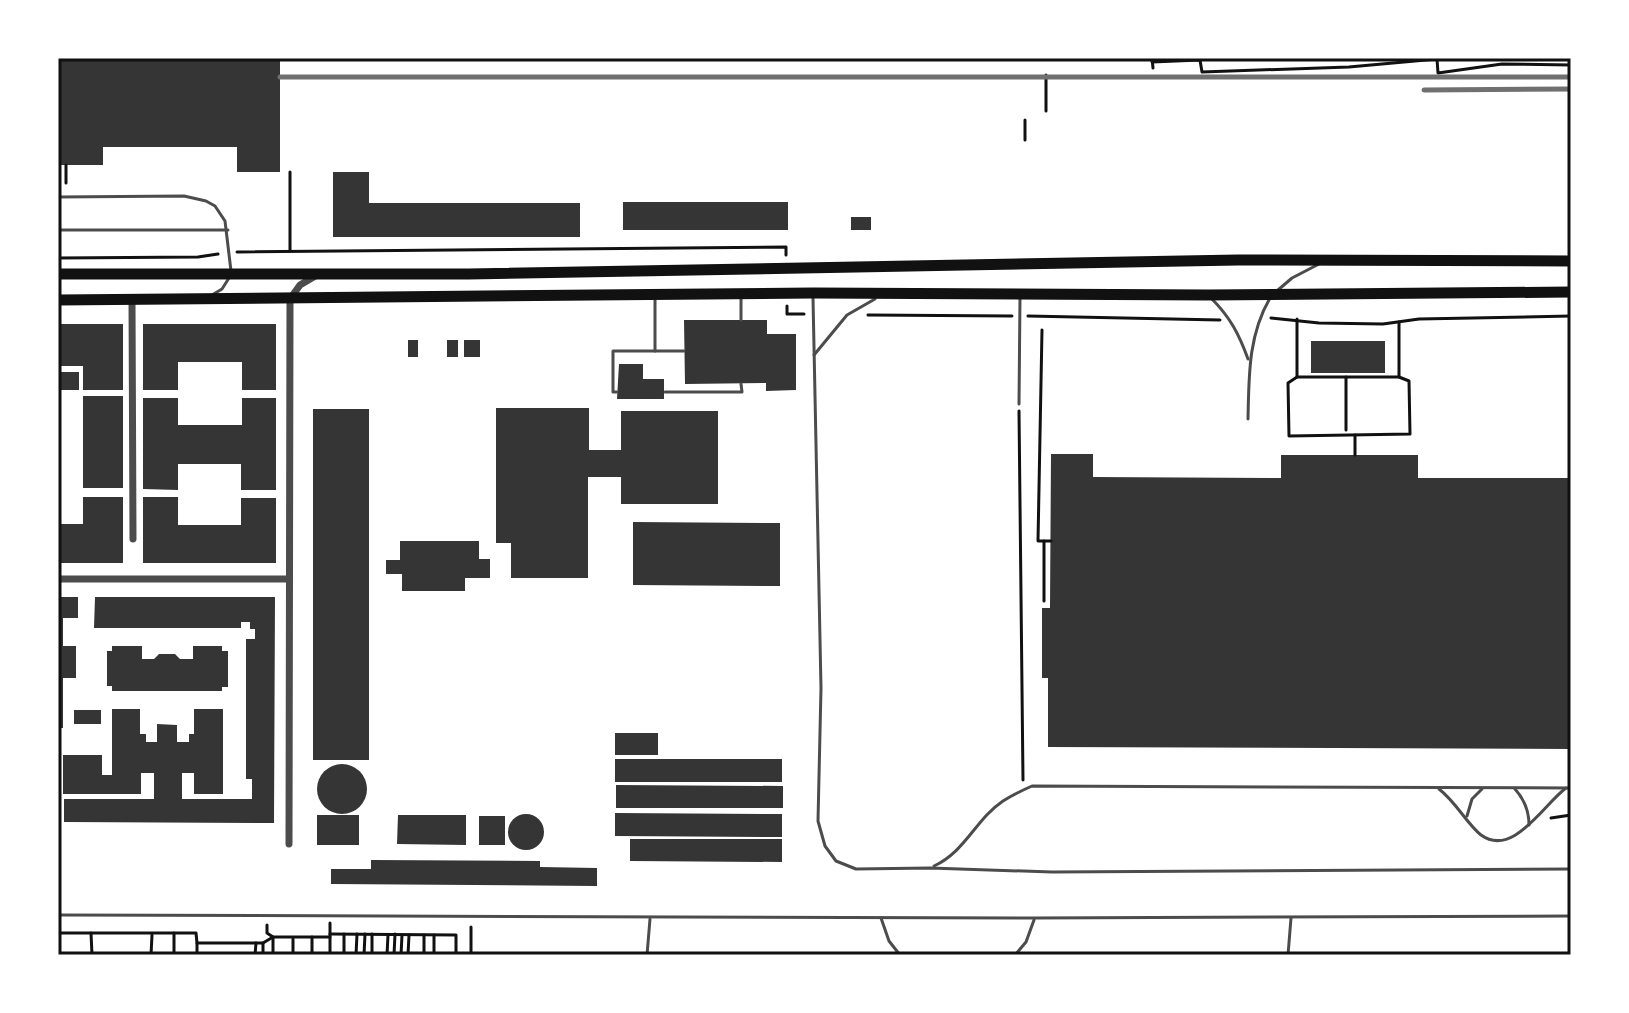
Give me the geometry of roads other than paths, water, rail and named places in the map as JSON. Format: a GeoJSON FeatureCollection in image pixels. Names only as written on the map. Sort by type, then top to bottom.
{"type":"FeatureCollection","features":[{"type":"Feature","properties":{"kind":"main road"},"geometry":{"type":"LineString","coordinates":[[58,274],[1571,261]]}},
{"type":"Feature","properties":{"kind":"main road"},"geometry":{"type":"LineString","coordinates":[[58,300],[787,293],[1272,295],[1571,292]]}},
{"type":"Feature","properties":{"kind":"street"},"geometry":{"type":"LineString","coordinates":[[289,844],[290,299],[300,285],[318,274]]}},
{"type":"Feature","properties":{"kind":"street"},"geometry":{"type":"LineString","coordinates":[[132,300],[133,539]]}},
{"type":"Feature","properties":{"kind":"street"},"geometry":{"type":"LineString","coordinates":[[58,579],[288,579]]}},
{"type":"Feature","properties":{"kind":"lane"},"geometry":{"type":"LineString","coordinates":[[58,197],[196,198],[215,206],[228,230],[231,273],[222,289],[201,299]]}},
{"type":"Feature","properties":{"kind":"lane"},"geometry":{"type":"LineString","coordinates":[[58,230],[228,230]]}},
{"type":"Feature","properties":{"kind":"lane"},"geometry":{"type":"LineString","coordinates":[[1248,419],[1249,363],[1259,317],[1272,295],[1292,278],[1326,261]]}},
{"type":"Feature","properties":{"kind":"lane"},"geometry":{"type":"LineString","coordinates":[[813,293],[821,688],[818,821],[825,846],[836,861],[856,869],[1052,872],[1571,869]]}},
{"type":"Feature","properties":{"kind":"lane"},"geometry":{"type":"LineString","coordinates":[[814,355],[847,315],[864,303],[897,293]]}},
{"type":"Feature","properties":{"kind":"lane"},"geometry":{"type":"LineString","coordinates":[[1019,404],[1020,293]]}},
{"type":"Feature","properties":{"kind":"lane"},"geometry":{"type":"LineString","coordinates":[[655,294],[655,351]]}},
{"type":"Feature","properties":{"kind":"lane"},"geometry":{"type":"LineString","coordinates":[[741,294],[741,320]]}},
{"type":"Feature","properties":{"kind":"lane"},"geometry":{"type":"LineString","coordinates":[[1208,295],[1230,317],[1249,363]]}},
{"type":"Feature","properties":{"kind":"lane"},"geometry":{"type":"LineString","coordinates":[[615,392],[613,351],[684,351]]}},
{"type":"Feature","properties":{"kind":"lane"},"geometry":{"type":"LineString","coordinates":[[665,392],[742,392],[741,384]]}},
{"type":"Feature","properties":{"kind":"lane"},"geometry":{"type":"LineString","coordinates":[[930,868],[948,860],[961,848],[1002,801],[1032,786],[1569,788]]}},
{"type":"Feature","properties":{"kind":"lane"},"geometry":{"type":"LineString","coordinates":[[1439,789],[1480,834],[1493,840],[1513,837],[1529,825],[1551,799],[1569,788]]}},
{"type":"Feature","properties":{"kind":"lane"},"geometry":{"type":"LineString","coordinates":[[1467,818],[1472,799],[1482,789]]}},
{"type":"Feature","properties":{"kind":"lane"},"geometry":{"type":"LineString","coordinates":[[1515,789],[1527,809],[1529,825]]}},
{"type":"Feature","properties":{"kind":"lane"},"geometry":{"type":"LineString","coordinates":[[58,915],[471,918],[1571,916]]}},
{"type":"Feature","properties":{"kind":"lane"},"geometry":{"type":"LineString","coordinates":[[647,955],[650,918]]}},
{"type":"Feature","properties":{"kind":"lane"},"geometry":{"type":"LineString","coordinates":[[881,918],[889,941],[900,955]]}},
{"type":"Feature","properties":{"kind":"lane"},"geometry":{"type":"LineString","coordinates":[[1018,954],[1035,918]]}},
{"type":"Feature","properties":{"kind":"lane"},"geometry":{"type":"LineString","coordinates":[[1288,955],[1291,918]]}},
{"type":"Feature","properties":{"kind":"railway"},"geometry":{"type":"LineString","coordinates":[[280,77],[1571,77]]}},
{"type":"Feature","properties":{"kind":"railway"},"geometry":{"type":"LineString","coordinates":[[1424,90],[1571,89]]}}]}
